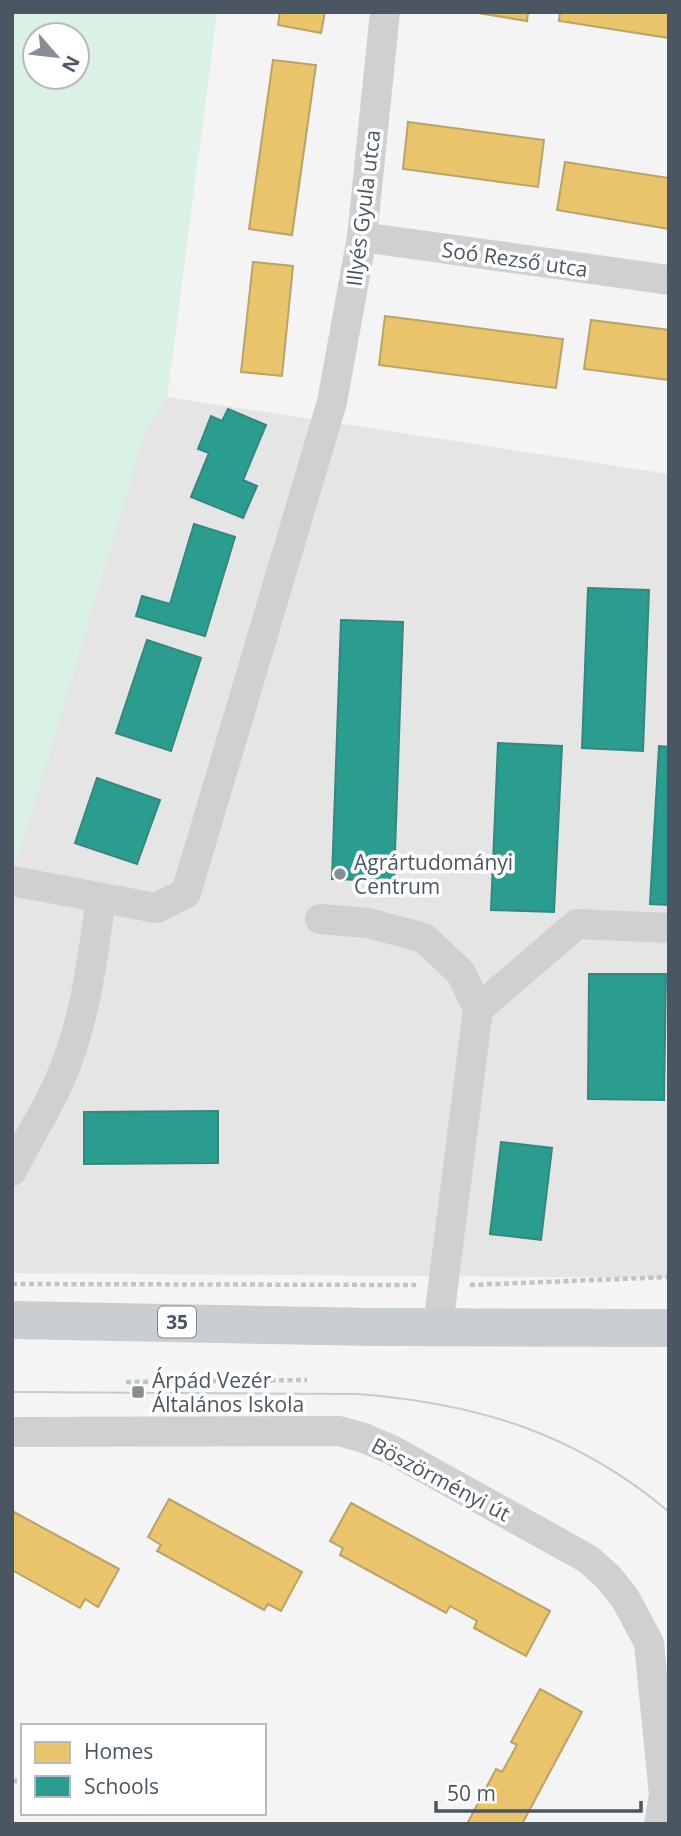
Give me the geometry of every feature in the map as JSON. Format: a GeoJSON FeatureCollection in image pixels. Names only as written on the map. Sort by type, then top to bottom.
{"type":"FeatureCollection","features":[{"type":"Feature","properties":{"kind":"main road","name":"35"},"geometry":{"type":"LineString","coordinates":[[12,1320],[669,1328]]}},
{"type":"Feature","properties":{"kind":"street","name":"Illyés Gyula utca"},"geometry":{"type":"LineString","coordinates":[[12,881],[156,908],[186,893],[332,402],[362,237],[385,12]]}},
{"type":"Feature","properties":{"kind":"street","name":"Soó Rezső utca"},"geometry":{"type":"LineString","coordinates":[[362,237],[669,280]]}},
{"type":"Feature","properties":{"kind":"street"},"geometry":{"type":"LineString","coordinates":[[12,1171],[25,1142],[58,1085],[84,1010],[102,898]]}},
{"type":"Feature","properties":{"kind":"street"},"geometry":{"type":"LineString","coordinates":[[320,919],[368,923],[424,938],[461,973],[478,1009],[438,1326]]}},
{"type":"Feature","properties":{"kind":"street"},"geometry":{"type":"LineString","coordinates":[[478,1009],[577,924],[669,928]]}},
{"type":"Feature","properties":{"kind":"street","name":"Böszörményi út"},"geometry":{"type":"LineString","coordinates":[[12,1432],[339,1432],[364,1437],[587,1559],[608,1577],[625,1598],[649,1643],[664,1796],[659,1824]]}},
{"type":"Feature","properties":{"kind":"path"},"geometry":{"type":"LineString","coordinates":[[12,1284],[443,1286],[669,1278]]}},
{"type":"Feature","properties":{"kind":"path"},"geometry":{"type":"LineString","coordinates":[[125,1382],[307,1381]]}},
{"type":"Feature","properties":{"kind":"shaded area","name":"Agrártudományi Centrum"},"geometry":{"type":"Polygon","coordinates":[[[12,12],[217,12],[167,397],[669,474],[669,1278],[12,1273],[12,12]]]}},
{"type":"Feature","properties":{"kind":"green space"},"geometry":{"type":"Polygon","coordinates":[[[12,12],[217,12],[167,397],[145,433],[19,855],[12,853],[12,12]]]}},
{"type":"Feature","properties":{"kind":"building: Homes"},"geometry":{"type":"Polygon","coordinates":[[[280,12],[325,12],[321,33],[278,25],[280,12]]]}},
{"type":"Feature","properties":{"kind":"building: Homes"},"geometry":{"type":"Polygon","coordinates":[[[472,12],[528,12],[527,21],[472,12]]]}},
{"type":"Feature","properties":{"kind":"building: Homes"},"geometry":{"type":"Polygon","coordinates":[[[560,12],[669,12],[669,38],[559,21],[560,12]]]}},
{"type":"Feature","properties":{"kind":"building: Homes"},"geometry":{"type":"Polygon","coordinates":[[[273,60],[316,65],[292,235],[249,229],[273,60]]]}},
{"type":"Feature","properties":{"kind":"building: Homes"},"geometry":{"type":"Polygon","coordinates":[[[408,122],[544,140],[538,187],[403,169],[408,122]]]}},
{"type":"Feature","properties":{"kind":"building: Homes"},"geometry":{"type":"Polygon","coordinates":[[[565,162],[669,178],[669,229],[557,210],[565,162]]]}},
{"type":"Feature","properties":{"kind":"building: Homes"},"geometry":{"type":"Polygon","coordinates":[[[253,262],[293,266],[282,376],[241,372],[253,262]]]}},
{"type":"Feature","properties":{"kind":"building: Homes"},"geometry":{"type":"Polygon","coordinates":[[[385,316],[563,339],[556,388],[379,365],[385,316]]]}},
{"type":"Feature","properties":{"kind":"building: Homes"},"geometry":{"type":"Polygon","coordinates":[[[591,320],[669,330],[669,380],[584,369],[591,320]]]}},
{"type":"Feature","properties":{"kind":"building: Homes"},"geometry":{"type":"Polygon","coordinates":[[[169,1499],[302,1572],[281,1611],[268,1604],[264,1610],[157,1551],[161,1545],[148,1537],[169,1499]]]}},
{"type":"Feature","properties":{"kind":"building: Homes"},"geometry":{"type":"Polygon","coordinates":[[[351,1503],[550,1611],[526,1656],[474,1628],[477,1621],[450,1606],[446,1613],[340,1555],[343,1548],[330,1541],[351,1503]]]}},
{"type":"Feature","properties":{"kind":"building: Homes"},"geometry":{"type":"Polygon","coordinates":[[[12,1511],[119,1569],[98,1607],[85,1599],[80,1608],[12,1570],[12,1511]]]}},
{"type":"Feature","properties":{"kind":"building: Homes"},"geometry":{"type":"Polygon","coordinates":[[[540,1689],[582,1712],[522,1824],[467,1824],[496,1769],[502,1772],[517,1745],[511,1742],[540,1689]]]}},
{"type":"Feature","properties":{"kind":"building: Schools"},"geometry":{"type":"Polygon","coordinates":[[[228,409],[266,425],[243,480],[257,486],[243,518],[191,497],[209,453],[198,449],[211,416],[222,421],[228,409]]]}},
{"type":"Feature","properties":{"kind":"building: Schools"},"geometry":{"type":"Polygon","coordinates":[[[194,524],[235,537],[205,636],[136,616],[142,596],[170,604],[194,524]]]}},
{"type":"Feature","properties":{"kind":"building: Schools"},"geometry":{"type":"Polygon","coordinates":[[[588,588],[649,590],[643,751],[582,748],[588,588]]]}},
{"type":"Feature","properties":{"kind":"building: Schools"},"geometry":{"type":"Polygon","coordinates":[[[341,620],[403,622],[394,881],[332,879],[341,620]]]}},
{"type":"Feature","properties":{"kind":"building: Schools"},"geometry":{"type":"Polygon","coordinates":[[[147,640],[201,658],[171,751],[116,733],[147,640]]]}},
{"type":"Feature","properties":{"kind":"building: Schools"},"geometry":{"type":"Polygon","coordinates":[[[498,743],[562,746],[554,912],[491,910],[498,743]]]}},
{"type":"Feature","properties":{"kind":"building: Schools"},"geometry":{"type":"Polygon","coordinates":[[[659,746],[669,747],[669,905],[650,904],[659,746]]]}},
{"type":"Feature","properties":{"kind":"building: Schools"},"geometry":{"type":"Polygon","coordinates":[[[97,778],[160,800],[137,864],[75,843],[97,778]]]}},
{"type":"Feature","properties":{"kind":"building: Schools"},"geometry":{"type":"Polygon","coordinates":[[[589,974],[666,974],[664,1100],[588,1099],[589,974]]]}},
{"type":"Feature","properties":{"kind":"building: Schools"},"geometry":{"type":"Polygon","coordinates":[[[218,1111],[218,1163],[84,1164],[84,1112],[218,1111]]]}},
{"type":"Feature","properties":{"kind":"building: Schools"},"geometry":{"type":"Polygon","coordinates":[[[501,1142],[552,1148],[541,1240],[490,1234],[501,1142]]]}},
{"type":"Feature","properties":{"kind":"tram line"},"geometry":{"type":"LineString","coordinates":[[12,1392],[357,1394],[443,1405],[483,1414],[561,1442],[634,1485],[669,1512]]}},
{"type":"Feature","properties":{"kind":"place","name":"Agrártudományi Centrum"},"geometry":{"type":"Point","coordinates":[340,874]}},
{"type":"Feature","properties":{"kind":"place","name":"Árpád Vezér Általános Iskola"},"geometry":{"type":"Point","coordinates":[138,1392]}}]}
